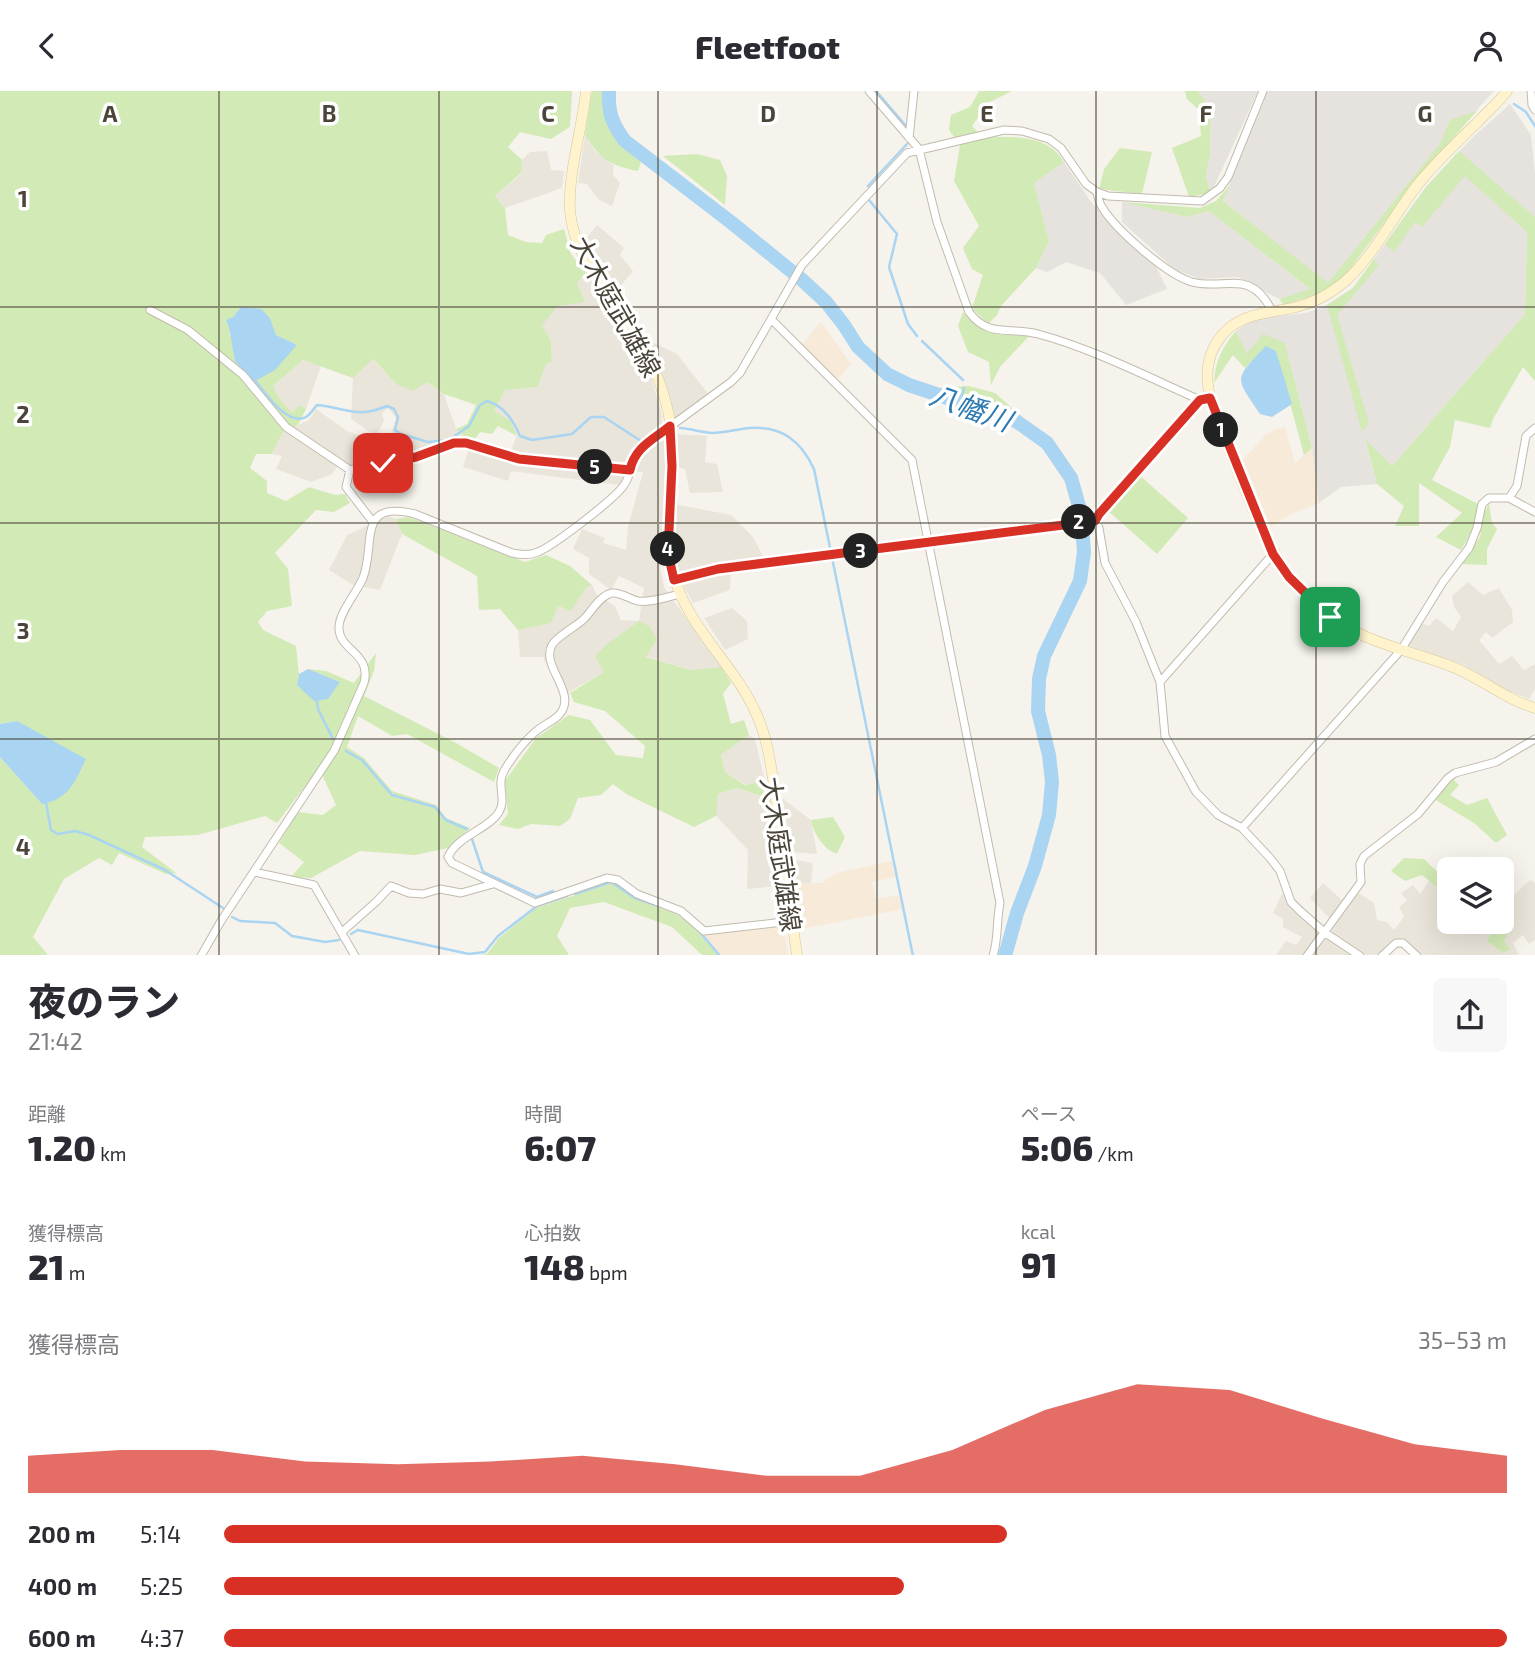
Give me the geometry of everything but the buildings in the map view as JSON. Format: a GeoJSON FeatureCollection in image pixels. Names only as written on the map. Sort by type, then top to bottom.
{"type":"FeatureCollection","features":[{"type":"Feature","properties":{"kind":"street","name":"大木庭武雄線"},"geometry":{"type":"LineString","coordinates":[[586,91],[571,188],[570,212],[573,228],[591,268],[646,351],[658,375],[670,426],[672,466],[668,553],[674,580],[691,615],[737,677],[757,713],[775,795],[797,955]]}},
{"type":"Feature","properties":{"kind":"street"},"geometry":{"type":"LineString","coordinates":[[869,91],[919,149],[937,222],[969,312],[976,322],[996,331],[1025,331],[1060,340],[1205,399]]}},
{"type":"Feature","properties":{"kind":"street"},"geometry":{"type":"LineString","coordinates":[[909,138],[914,91]]}},
{"type":"Feature","properties":{"kind":"street"},"geometry":{"type":"LineString","coordinates":[[201,955],[334,751],[364,683],[367,673],[364,663],[341,637],[339,626],[363,577],[373,522],[382,513],[398,510],[415,514],[512,553],[530,555],[550,546],[618,493],[628,479],[633,457],[638,450],[740,373],[802,265],[907,153],[1004,130],[1022,131],[1049,139],[1061,148],[1086,184],[1097,192],[1108,196],[1202,201],[1211,197],[1228,177],[1263,91]]}},
{"type":"Feature","properties":{"kind":"street"},"geometry":{"type":"LineString","coordinates":[[1507,91],[1419,184],[1357,269],[1340,286],[1322,298],[1299,306],[1249,315],[1233,324],[1221,336],[1207,365],[1205,399],[1273,554],[1289,577],[1330,617],[1358,634],[1456,668],[1500,694],[1535,708]]}},
{"type":"Feature","properties":{"kind":"street"},"geometry":{"type":"LineString","coordinates":[[1531,91],[1535,110]]}},
{"type":"Feature","properties":{"kind":"street"},"geometry":{"type":"LineString","coordinates":[[1097,192],[1101,206],[1116,225],[1158,263],[1192,282],[1206,284],[1234,281],[1242,284],[1258,294],[1272,311]]}},
{"type":"Feature","properties":{"kind":"street"},"geometry":{"type":"LineString","coordinates":[[150,310],[188,330],[243,375],[286,427],[350,470],[416,457],[454,443],[466,443],[519,459],[630,470]]}},
{"type":"Feature","properties":{"kind":"street"},"geometry":{"type":"LineString","coordinates":[[772,320],[912,460],[1000,903],[997,916],[999,937],[992,955]]}},
{"type":"Feature","properties":{"kind":"street"},"geometry":{"type":"LineString","coordinates":[[674,580],[718,569],[1093,521],[1205,399]]}},
{"type":"Feature","properties":{"kind":"street"},"geometry":{"type":"LineString","coordinates":[[1509,498],[1517,486],[1526,436],[1535,428]]}},
{"type":"Feature","properties":{"kind":"street"},"geometry":{"type":"LineString","coordinates":[[350,470],[346,487],[373,522]]}},
{"type":"Feature","properties":{"kind":"street"},"geometry":{"type":"LineString","coordinates":[[1242,828],[1401,650],[1443,582],[1469,548],[1482,504],[1489,498],[1509,498],[1535,512]]}},
{"type":"Feature","properties":{"kind":"street"},"geometry":{"type":"LineString","coordinates":[[1093,521],[1099,528],[1105,563],[1153,660],[1160,682],[1165,736],[1196,792],[1219,815],[1242,828],[1280,870],[1291,902],[1324,932],[1360,955]]}},
{"type":"Feature","properties":{"kind":"street"},"geometry":{"type":"LineString","coordinates":[[1160,682],[1273,554]]}},
{"type":"Feature","properties":{"kind":"street"},"geometry":{"type":"LineString","coordinates":[[680,594],[637,601],[613,593],[605,596],[578,625],[554,641],[550,650],[551,662],[564,695],[560,714],[533,734],[504,772],[499,783],[503,803],[494,819],[477,829],[450,852],[448,857],[452,863],[535,902],[607,878],[618,880],[637,894],[681,911],[705,931],[792,921]]}},
{"type":"Feature","properties":{"kind":"street"},"geometry":{"type":"LineString","coordinates":[[1307,955],[1361,882],[1360,864],[1364,856],[1418,814],[1455,773],[1496,762],[1535,739]]}},
{"type":"Feature","properties":{"kind":"street"},"geometry":{"type":"LineString","coordinates":[[254,872],[314,885],[355,955]]}},
{"type":"Feature","properties":{"kind":"street"},"geometry":{"type":"LineString","coordinates":[[342,932],[391,886],[409,893],[422,894],[440,890],[461,893],[494,883]]}},
{"type":"Feature","properties":{"kind":"street"},"geometry":{"type":"LineString","coordinates":[[1382,955],[1396,943],[1403,943],[1417,955]]}},
{"type":"Feature","properties":{"kind":"shaded area"},"geometry":{"type":"Polygon","coordinates":[[[1198,91],[1258,91],[1211,193],[1206,177],[1210,155],[1211,108],[1198,91]]]}},
{"type":"Feature","properties":{"kind":"shaded area"},"geometry":{"type":"Polygon","coordinates":[[[1268,91],[1494,91],[1403,191],[1328,284],[1223,201],[1268,91]]]}},
{"type":"Feature","properties":{"kind":"shaded area"},"geometry":{"type":"Polygon","coordinates":[[[1510,104],[1531,135],[1535,174],[1535,230],[1527,232],[1525,314],[1392,466],[1365,441],[1377,484],[1341,487],[1319,503],[1312,448],[1285,343],[1247,353],[1236,331],[1254,319],[1306,313],[1327,305],[1353,288],[1426,187],[1472,138],[1510,104]]]}},
{"type":"Feature","properties":{"kind":"shaded area"},"geometry":{"type":"Polygon","coordinates":[[[585,135],[595,151],[614,166],[613,175],[620,183],[612,206],[598,199],[587,184],[578,183],[585,135]]]}},
{"type":"Feature","properties":{"kind":"shaded area"},"geometry":{"type":"Polygon","coordinates":[[[547,151],[551,170],[564,171],[562,188],[505,208],[495,196],[521,174],[522,160],[530,152],[547,151]]]}},
{"type":"Feature","properties":{"kind":"shaded area"},"geometry":{"type":"Polygon","coordinates":[[[1064,162],[1091,202],[1156,266],[1167,289],[1126,305],[1100,273],[1066,262],[1047,272],[1036,268],[1049,241],[1034,183],[1064,162]]]}},
{"type":"Feature","properties":{"kind":"shaded area"},"geometry":{"type":"Polygon","coordinates":[[[1122,202],[1187,217],[1209,211],[1311,290],[1279,299],[1238,277],[1200,279],[1174,269],[1122,222],[1122,202]]]}},
{"type":"Feature","properties":{"kind":"shaded area"},"geometry":{"type":"Polygon","coordinates":[[[597,225],[624,248],[620,255],[633,271],[613,295],[583,243],[597,225]]]}},
{"type":"Feature","properties":{"kind":"shaded area"},"geometry":{"type":"Polygon","coordinates":[[[586,273],[650,373],[661,411],[666,458],[660,568],[664,587],[721,667],[690,670],[645,656],[604,672],[562,696],[543,657],[520,657],[518,630],[551,623],[558,606],[571,611],[586,588],[592,585],[597,595],[615,606],[621,620],[639,621],[644,588],[619,576],[611,590],[589,574],[589,558],[573,549],[582,529],[605,538],[603,543],[626,550],[628,527],[643,472],[626,472],[620,485],[511,471],[508,481],[463,467],[469,448],[451,447],[352,473],[337,467],[332,474],[311,482],[276,469],[282,456],[272,454],[283,432],[309,420],[316,409],[347,431],[387,446],[396,418],[388,408],[382,413],[384,421],[376,436],[351,419],[353,378],[372,359],[396,384],[427,382],[444,394],[456,429],[472,443],[510,453],[517,435],[511,421],[493,412],[505,390],[538,387],[546,364],[552,362],[551,341],[541,325],[586,273]]]}},
{"type":"Feature","properties":{"kind":"shaded area"},"geometry":{"type":"Polygon","coordinates":[[[821,322],[851,364],[836,381],[801,345],[821,322]]]}},
{"type":"Feature","properties":{"kind":"shaded area"},"geometry":{"type":"Polygon","coordinates":[[[646,339],[677,354],[709,395],[675,420],[671,400],[646,339]]]}},
{"type":"Feature","properties":{"kind":"shaded area"},"geometry":{"type":"Polygon","coordinates":[[[303,360],[321,366],[306,409],[300,405],[292,414],[273,386],[303,360]]]}},
{"type":"Feature","properties":{"kind":"shaded area"},"geometry":{"type":"Polygon","coordinates":[[[1285,426],[1295,463],[1312,448],[1319,503],[1289,515],[1271,527],[1243,460],[1266,434],[1285,426]]]}},
{"type":"Feature","properties":{"kind":"shaded area"},"geometry":{"type":"Polygon","coordinates":[[[677,434],[707,436],[705,462],[717,464],[723,492],[690,493],[685,469],[677,467],[677,434]]]}},
{"type":"Feature","properties":{"kind":"shaded area"},"geometry":{"type":"Polygon","coordinates":[[[674,504],[731,515],[753,537],[767,564],[731,570],[730,590],[693,603],[679,578],[675,554],[674,504]]]}},
{"type":"Feature","properties":{"kind":"shaded area"},"geometry":{"type":"Polygon","coordinates":[[[389,516],[396,519],[402,534],[380,590],[353,585],[329,570],[347,535],[389,516]]]}},
{"type":"Feature","properties":{"kind":"shaded area"},"geometry":{"type":"Polygon","coordinates":[[[1468,582],[1483,595],[1499,588],[1512,610],[1513,622],[1492,638],[1486,632],[1479,640],[1499,664],[1512,656],[1524,670],[1535,664],[1535,689],[1529,699],[1506,690],[1464,665],[1408,646],[1421,623],[1429,626],[1436,618],[1453,631],[1461,617],[1454,607],[1452,596],[1468,582]]]}},
{"type":"Feature","properties":{"kind":"shaded area"},"geometry":{"type":"Polygon","coordinates":[[[732,608],[747,621],[748,639],[725,650],[704,618],[732,608]]]}},
{"type":"Feature","properties":{"kind":"shaded area"},"geometry":{"type":"Polygon","coordinates":[[[749,735],[755,739],[764,777],[760,782],[746,785],[725,772],[721,755],[749,735]]]}},
{"type":"Feature","properties":{"kind":"shaded area"},"geometry":{"type":"Polygon","coordinates":[[[738,788],[766,799],[783,799],[811,820],[817,854],[792,852],[794,860],[813,863],[811,883],[747,889],[748,850],[716,816],[717,795],[738,788]]]}},
{"type":"Feature","properties":{"kind":"shaded area"},"geometry":{"type":"Polygon","coordinates":[[[892,861],[895,877],[872,882],[876,899],[899,895],[902,909],[801,929],[797,883],[822,883],[836,873],[892,861]]]}},
{"type":"Feature","properties":{"kind":"shaded area"},"geometry":{"type":"Polygon","coordinates":[[[1530,880],[1535,883],[1535,940],[1529,944],[1523,935],[1513,943],[1519,955],[1413,955],[1405,949],[1395,948],[1388,955],[1276,955],[1286,941],[1296,945],[1302,937],[1283,927],[1283,919],[1273,913],[1282,894],[1296,900],[1324,926],[1329,918],[1310,898],[1323,883],[1343,901],[1352,889],[1374,903],[1377,920],[1387,922],[1394,930],[1404,917],[1399,907],[1407,901],[1401,893],[1413,885],[1420,894],[1429,881],[1437,888],[1437,934],[1490,934],[1487,941],[1504,942],[1506,934],[1514,934],[1514,895],[1530,880]]]}},
{"type":"Feature","properties":{"kind":"shaded area"},"geometry":{"type":"Polygon","coordinates":[[[784,925],[788,955],[718,955],[701,935],[784,925]]]}},
{"type":"Feature","properties":{"kind":"green space"},"geometry":{"type":"Polygon","coordinates":[[[0,91],[572,91],[570,127],[551,139],[520,132],[508,147],[522,160],[521,173],[495,196],[505,208],[508,235],[526,242],[542,243],[546,235],[564,229],[571,254],[586,273],[577,283],[585,302],[558,306],[542,325],[551,341],[552,362],[546,364],[538,387],[505,390],[494,411],[511,421],[517,436],[498,426],[492,434],[480,432],[472,443],[456,429],[467,424],[476,405],[444,394],[427,382],[413,391],[396,384],[373,359],[353,378],[303,360],[273,386],[278,397],[292,413],[300,405],[306,409],[298,425],[283,432],[272,454],[256,454],[250,468],[267,481],[267,493],[286,501],[309,487],[335,495],[345,494],[350,503],[334,512],[316,510],[275,553],[288,569],[292,606],[267,611],[258,622],[263,630],[296,646],[299,674],[297,685],[340,682],[308,669],[326,671],[354,683],[376,653],[374,671],[364,696],[499,768],[494,782],[407,734],[392,736],[358,716],[347,747],[364,758],[392,791],[436,805],[446,818],[470,828],[448,848],[415,855],[360,851],[311,878],[291,877],[304,862],[279,843],[298,812],[323,815],[336,805],[319,768],[277,823],[265,816],[198,835],[145,837],[142,847],[176,873],[166,874],[119,853],[112,865],[99,858],[64,879],[33,937],[48,955],[0,955],[0,757],[42,804],[17,721],[0,724],[0,91]],[[241,307],[233,317],[229,335],[297,345],[276,335],[270,318],[241,307]]]}},
{"type":"Feature","properties":{"kind":"green space"},"geometry":{"type":"Polygon","coordinates":[[[592,91],[605,91],[606,116],[611,133],[641,162],[638,171],[607,160],[585,135],[592,91]]]}},
{"type":"Feature","properties":{"kind":"green space"},"geometry":{"type":"Polygon","coordinates":[[[979,91],[1012,91],[988,103],[972,126],[983,138],[1017,137],[1039,142],[1049,146],[1064,162],[1034,183],[1049,241],[1036,268],[988,324],[972,308],[983,275],[972,269],[963,248],[979,226],[954,181],[960,145],[949,130],[951,115],[970,107],[979,91]]]}},
{"type":"Feature","properties":{"kind":"green space"},"geometry":{"type":"Polygon","coordinates":[[[1185,91],[1198,91],[1211,108],[1210,155],[1206,177],[1211,193],[1189,197],[1172,148],[1201,136],[1199,110],[1187,99],[1185,91]]]}},
{"type":"Feature","properties":{"kind":"green space"},"geometry":{"type":"Polygon","coordinates":[[[1477,111],[1415,181],[1347,273],[1324,292],[1284,305],[1279,299],[1310,289],[1209,211],[1187,217],[1122,202],[1200,208],[1216,201],[1230,185],[1223,201],[1328,283],[1440,144],[1450,120],[1477,111]]]}},
{"type":"Feature","properties":{"kind":"green space"},"geometry":{"type":"Polygon","coordinates":[[[1120,148],[1152,152],[1142,194],[1099,189],[1104,169],[1120,148]]]}},
{"type":"Feature","properties":{"kind":"green space"},"geometry":{"type":"Polygon","coordinates":[[[1459,151],[1535,217],[1535,381],[1523,367],[1490,428],[1455,420],[1450,447],[1432,480],[1478,504],[1474,527],[1461,550],[1436,537],[1462,513],[1419,483],[1419,526],[1395,526],[1404,506],[1377,484],[1365,439],[1392,466],[1525,314],[1527,232],[1465,176],[1422,227],[1415,222],[1394,252],[1385,244],[1426,187],[1459,151]]]}},
{"type":"Feature","properties":{"kind":"green space"},"geometry":{"type":"Polygon","coordinates":[[[697,154],[720,160],[727,176],[725,205],[663,156],[697,154]]]}},
{"type":"Feature","properties":{"kind":"green space"},"geometry":{"type":"Polygon","coordinates":[[[1374,259],[1379,265],[1337,315],[1369,423],[1362,432],[1327,305],[1353,288],[1374,259]]]}},
{"type":"Feature","properties":{"kind":"green space"},"geometry":{"type":"Polygon","coordinates":[[[963,312],[977,326],[992,333],[1029,336],[1000,367],[991,385],[989,362],[968,352],[958,326],[963,312]]]}},
{"type":"Feature","properties":{"kind":"green space"},"geometry":{"type":"Polygon","coordinates":[[[1236,331],[1247,353],[1263,334],[1285,343],[1312,448],[1304,455],[1276,351],[1266,347],[1245,368],[1233,355],[1214,383],[1220,355],[1236,331]]]}},
{"type":"Feature","properties":{"kind":"green space"},"geometry":{"type":"Polygon","coordinates":[[[969,386],[995,393],[1023,418],[938,388],[969,386]]]}},
{"type":"Feature","properties":{"kind":"green space"},"geometry":{"type":"Polygon","coordinates":[[[1139,475],[1188,518],[1157,554],[1107,510],[1139,475]]]}},
{"type":"Feature","properties":{"kind":"green space"},"geometry":{"type":"Polygon","coordinates":[[[1489,504],[1492,523],[1497,529],[1487,549],[1487,565],[1462,564],[1480,537],[1483,515],[1489,504]]]}},
{"type":"Feature","properties":{"kind":"green space"},"geometry":{"type":"Polygon","coordinates":[[[409,517],[525,562],[546,555],[570,566],[592,585],[586,588],[571,611],[558,606],[551,623],[518,630],[500,609],[479,610],[477,576],[402,534],[396,519],[409,517]]]}},
{"type":"Feature","properties":{"kind":"green space"},"geometry":{"type":"Polygon","coordinates":[[[639,621],[649,626],[657,639],[646,657],[690,670],[721,667],[731,683],[723,694],[731,724],[744,720],[749,735],[721,755],[725,772],[745,785],[760,782],[767,799],[738,788],[718,794],[716,816],[694,827],[628,795],[613,784],[601,795],[578,798],[570,819],[560,826],[531,824],[518,829],[499,825],[508,814],[505,781],[536,738],[569,715],[590,720],[616,755],[643,758],[645,746],[605,711],[574,702],[570,693],[604,672],[595,656],[639,621]]]}},
{"type":"Feature","properties":{"kind":"green space"},"geometry":{"type":"Polygon","coordinates":[[[1453,779],[1459,785],[1450,795],[1467,805],[1487,798],[1507,835],[1496,843],[1474,823],[1434,799],[1453,779]]]}},
{"type":"Feature","properties":{"kind":"green space"},"geometry":{"type":"Polygon","coordinates":[[[833,817],[845,837],[837,854],[820,841],[811,820],[833,817]]]}},
{"type":"Feature","properties":{"kind":"green space"},"geometry":{"type":"Polygon","coordinates":[[[1404,858],[1424,859],[1437,871],[1437,888],[1422,875],[1405,881],[1391,871],[1404,858]]]}},
{"type":"Feature","properties":{"kind":"green space"},"geometry":{"type":"Polygon","coordinates":[[[612,883],[635,899],[676,914],[691,924],[718,955],[702,955],[672,927],[604,902],[570,908],[557,936],[569,955],[478,955],[487,954],[499,938],[536,908],[612,883]]]}},
{"type":"Feature","properties":{"kind":"green space"},"geometry":{"type":"Polygon","coordinates":[[[1490,934],[1507,934],[1504,942],[1511,949],[1503,953],[1487,941],[1490,934]]]}},
{"type":"Feature","properties":{"kind":"water"},"geometry":{"type":"Polygon","coordinates":[[[241,307],[261,309],[270,318],[276,335],[297,345],[275,370],[253,382],[235,361],[226,320],[233,317],[241,307]]]}},
{"type":"Feature","properties":{"kind":"water"},"geometry":{"type":"Polygon","coordinates":[[[1266,346],[1276,351],[1292,404],[1272,417],[1260,414],[1245,392],[1241,379],[1243,372],[1266,346]]]}},
{"type":"Feature","properties":{"kind":"water"},"geometry":{"type":"Polygon","coordinates":[[[308,669],[340,682],[328,699],[314,701],[297,685],[299,674],[308,669]]]}},
{"type":"Feature","properties":{"kind":"water"},"geometry":{"type":"Polygon","coordinates":[[[17,721],[86,759],[70,788],[59,798],[42,804],[0,757],[0,724],[17,721]]]}},
{"type":"Feature","properties":{"kind":"waterway","name":"八幡川"},"geometry":{"type":"LineString","coordinates":[[609,91],[612,117],[625,141],[801,279],[826,302],[858,347],[887,374],[909,385],[1016,421],[1047,443],[1071,478],[1081,513],[1084,552],[1080,581],[1044,656],[1039,679],[1038,711],[1049,755],[1052,782],[1049,815],[1005,955]]}},
{"type":"Feature","properties":{"kind":"waterway"},"geometry":{"type":"LineString","coordinates":[[876,91],[906,126]]}},
{"type":"Feature","properties":{"kind":"waterway"},"geometry":{"type":"LineString","coordinates":[[1514,104],[1526,112],[1535,126]]}},
{"type":"Feature","properties":{"kind":"waterway"},"geometry":{"type":"LineString","coordinates":[[868,186],[907,144]]}},
{"type":"Feature","properties":{"kind":"waterway"},"geometry":{"type":"LineString","coordinates":[[869,200],[897,234],[889,267],[908,324],[917,336]]}},
{"type":"Feature","properties":{"kind":"waterway"},"geometry":{"type":"LineString","coordinates":[[922,341],[963,380]]}},
{"type":"Feature","properties":{"kind":"waterway"},"geometry":{"type":"LineString","coordinates":[[254,379],[270,399],[291,417],[306,417],[317,405],[359,412],[387,406],[394,409],[398,417],[395,430],[428,442],[449,440],[469,426],[480,405],[487,401],[507,414],[520,436],[532,440],[572,434],[591,417],[604,417],[641,441]]}},
{"type":"Feature","properties":{"kind":"waterway"},"geometry":{"type":"LineString","coordinates":[[960,402],[964,388]]}},
{"type":"Feature","properties":{"kind":"waterway"},"geometry":{"type":"LineString","coordinates":[[680,428],[712,433],[750,428],[772,430],[796,443],[814,469],[913,955]]}},
{"type":"Feature","properties":{"kind":"waterway"},"geometry":{"type":"LineString","coordinates":[[317,701],[318,709],[333,739]]}},
{"type":"Feature","properties":{"kind":"waterway"},"geometry":{"type":"LineString","coordinates":[[346,751],[362,760],[392,795],[435,807],[446,820],[467,829]]}},
{"type":"Feature","properties":{"kind":"waterway"},"geometry":{"type":"LineString","coordinates":[[46,803],[51,830],[58,834],[75,831],[89,835],[165,870],[223,908]]}},
{"type":"Feature","properties":{"kind":"waterway"},"geometry":{"type":"LineString","coordinates":[[472,839],[483,872],[537,897],[553,891]]}},
{"type":"Feature","properties":{"kind":"waterway"},"geometry":{"type":"LineString","coordinates":[[575,894],[611,882],[635,898],[658,906]]}},
{"type":"Feature","properties":{"kind":"waterway"},"geometry":{"type":"LineString","coordinates":[[351,934],[358,930],[469,954],[485,952],[498,936],[537,906],[567,896]]}},
{"type":"Feature","properties":{"kind":"waterway"},"geometry":{"type":"LineString","coordinates":[[232,917],[240,921],[275,923],[292,936],[325,942],[339,940]]}},
{"type":"Feature","properties":{"kind":"waterway"},"geometry":{"type":"LineString","coordinates":[[699,931],[719,955]]}},
{"type":"Feature","properties":{"kind":"route"},"geometry":{"type":"LineString","coordinates":[[383,463],[416,457],[454,443],[466,443],[519,459],[630,470],[638,450],[670,426],[672,466],[668,553],[674,580],[718,569],[1095,521],[1200,400],[1210,398],[1273,554],[1289,577],[1330,617]]}}]}
